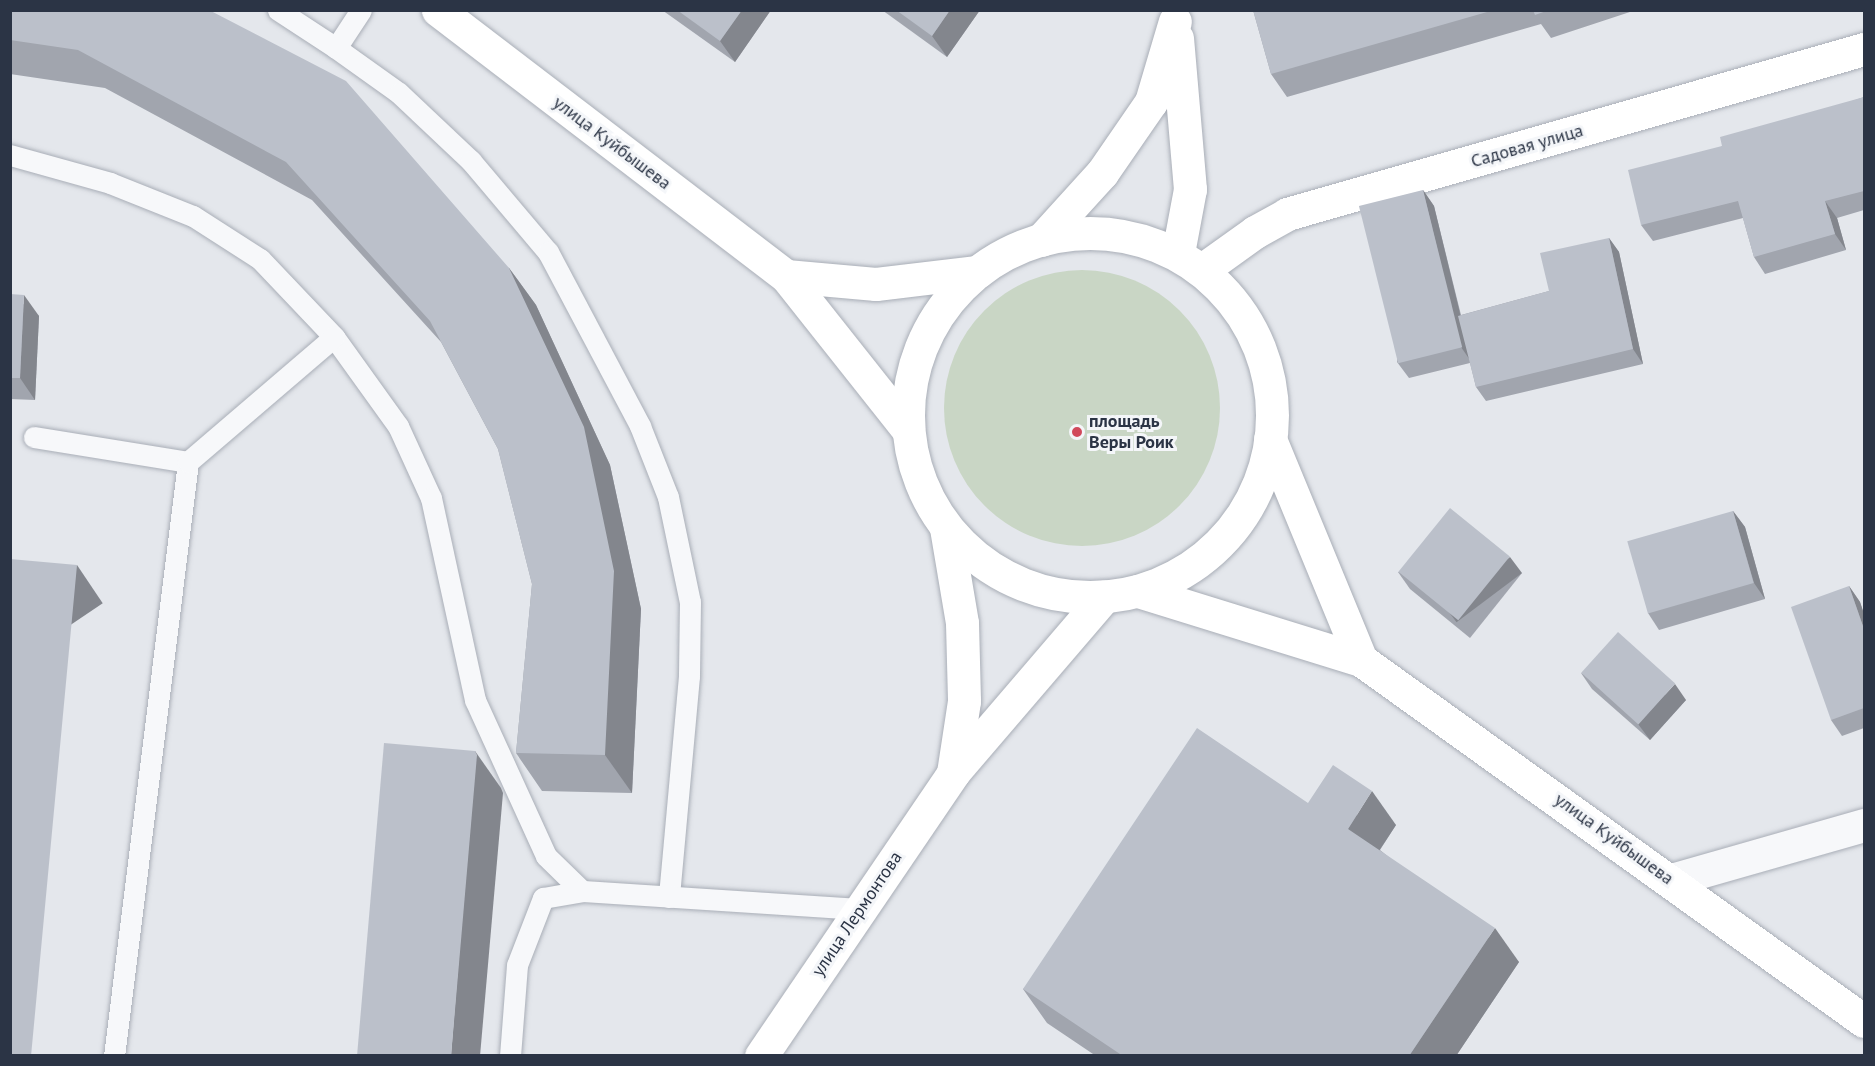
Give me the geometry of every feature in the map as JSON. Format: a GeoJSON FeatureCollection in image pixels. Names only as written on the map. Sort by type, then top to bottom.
{"type":"FeatureCollection","features":[{"type":"Feature","properties":{"kind":"main road","name":"улица Куйбышева"},"geometry":{"type":"LineString","coordinates":[[438,10],[786,276],[908,430]]}},
{"type":"Feature","properties":{"kind":"main road"},"geometry":{"type":"LineString","coordinates":[[1041,240],[1102,173],[1151,102],[1174,16]]}},
{"type":"Feature","properties":{"kind":"main road"},"geometry":{"type":"LineString","coordinates":[[1174,16],[1190,189],[1190,262]]}},
{"type":"Feature","properties":{"kind":"main road","name":"Садовая улица"},"geometry":{"type":"LineString","coordinates":[[1190,262],[1255,232],[1287,214],[1864,50]]}},
{"type":"Feature","properties":{"kind":"main road"},"geometry":{"type":"LineString","coordinates":[[1076,234],[1111,234],[1146,242],[1190,262],[1233,302],[1252,333],[1265,366],[1270,393],[1270,439],[1262,473],[1248,506],[1227,535],[1202,559],[1181,572],[1138,591],[1104,597],[1068,597],[1033,588],[1001,574],[971,554],[946,528],[927,498],[914,465],[908,430],[909,394],[917,359],[931,326],[951,297],[977,272],[1008,253],[1041,240],[1076,234]]}},
{"type":"Feature","properties":{"kind":"main road"},"geometry":{"type":"LineString","coordinates":[[786,276],[876,284],[977,272]]}},
{"type":"Feature","properties":{"kind":"main road"},"geometry":{"type":"LineString","coordinates":[[1270,439],[1361,660]]}},
{"type":"Feature","properties":{"kind":"main road"},"geometry":{"type":"LineString","coordinates":[[946,528],[962,623],[964,690],[953,773]]}},
{"type":"Feature","properties":{"kind":"main road"},"geometry":{"type":"LineString","coordinates":[[1138,591],[1361,660]]}},
{"type":"Feature","properties":{"kind":"main road","name":"улица Лермонтова"},"geometry":{"type":"LineString","coordinates":[[761,1056],[953,773],[1104,597]]}},
{"type":"Feature","properties":{"kind":"main road","name":"улица Куйбышева"},"geometry":{"type":"LineString","coordinates":[[1361,660],[1671,880],[1864,1021]]}},
{"type":"Feature","properties":{"kind":"street"},"geometry":{"type":"LineString","coordinates":[[1671,880],[1864,825]]}},
{"type":"Feature","properties":{"kind":"lane"},"geometry":{"type":"LineString","coordinates":[[278,10],[399,93],[471,161],[548,252],[644,436],[668,497],[690,602],[689,676],[669,897]]}},
{"type":"Feature","properties":{"kind":"lane"},"geometry":{"type":"LineString","coordinates":[[336,48],[361,10]]}},
{"type":"Feature","properties":{"kind":"lane"},"geometry":{"type":"LineString","coordinates":[[10,155],[110,183],[193,216],[260,259],[334,337],[398,426],[431,498],[475,700],[546,856],[582,891]]}},
{"type":"Feature","properties":{"kind":"lane"},"geometry":{"type":"LineString","coordinates":[[114,1056],[188,462],[334,337]]}},
{"type":"Feature","properties":{"kind":"lane"},"geometry":{"type":"LineString","coordinates":[[34,438],[188,462]]}},
{"type":"Feature","properties":{"kind":"lane"},"geometry":{"type":"LineString","coordinates":[[510,1056],[517,965],[543,898],[582,891],[860,909]]}},
{"type":"Feature","properties":{"kind":"green space"},"geometry":{"type":"Polygon","coordinates":[[[1096,270],[1135,280],[1147,286],[1170,301],[1189,320],[1210,355],[1218,381],[1220,408],[1218,435],[1210,461],[1197,485],[1180,506],[1159,523],[1135,536],[1096,546],[1068,546],[1029,536],[1017,530],[994,515],[975,496],[954,461],[946,435],[944,394],[954,355],[960,343],[975,320],[994,301],[1029,280],[1055,272],[1096,270]]]}},
{"type":"Feature","properties":{"kind":"building"},"geometry":{"type":"Polygon","coordinates":[[[10,10],[209,10],[346,81],[509,268],[584,427],[614,571],[605,755],[516,753],[532,584],[498,449],[430,321],[286,162],[78,50],[10,40],[10,10]]]}},
{"type":"Feature","properties":{"kind":"building"},"geometry":{"type":"Polygon","coordinates":[[[677,10],[742,10],[720,41],[677,10]]]}},
{"type":"Feature","properties":{"kind":"building"},"geometry":{"type":"Polygon","coordinates":[[[896,10],[950,10],[932,36],[896,10]]]}},
{"type":"Feature","properties":{"kind":"building"},"geometry":{"type":"Polygon","coordinates":[[[1253,10],[1494,10],[1271,74],[1253,10]]]}},
{"type":"Feature","properties":{"kind":"building"},"geometry":{"type":"Polygon","coordinates":[[[1533,10],[1549,10],[1535,15],[1533,10]]]}},
{"type":"Feature","properties":{"kind":"building"},"geometry":{"type":"Polygon","coordinates":[[[1864,97],[1864,191],[1825,201],[1835,234],[1754,257],[1738,201],[1641,225],[1628,170],[1722,146],[1720,137],[1864,97]]]}},
{"type":"Feature","properties":{"kind":"building"},"geometry":{"type":"Polygon","coordinates":[[[1423,190],[1462,347],[1398,363],[1359,206],[1423,190]]]}},
{"type":"Feature","properties":{"kind":"building"},"geometry":{"type":"Polygon","coordinates":[[[1609,238],[1633,349],[1476,387],[1458,316],[1549,291],[1540,253],[1609,238]]]}},
{"type":"Feature","properties":{"kind":"building"},"geometry":{"type":"Polygon","coordinates":[[[10,294],[24,295],[20,378],[10,378],[10,294]]]}},
{"type":"Feature","properties":{"kind":"building"},"geometry":{"type":"Polygon","coordinates":[[[1450,508],[1510,556],[1458,620],[1398,572],[1450,508]]]}},
{"type":"Feature","properties":{"kind":"building"},"geometry":{"type":"Polygon","coordinates":[[[1733,511],[1754,583],[1648,613],[1627,541],[1733,511]]]}},
{"type":"Feature","properties":{"kind":"building"},"geometry":{"type":"Polygon","coordinates":[[[10,559],[77,565],[31,1056],[10,1056],[10,559]]]}},
{"type":"Feature","properties":{"kind":"building"},"geometry":{"type":"Polygon","coordinates":[[[1849,586],[1864,629],[1864,708],[1831,720],[1791,607],[1849,586]]]}},
{"type":"Feature","properties":{"kind":"building"},"geometry":{"type":"Polygon","coordinates":[[[1618,632],[1675,684],[1638,724],[1581,673],[1618,632]]]}},
{"type":"Feature","properties":{"kind":"building"},"geometry":{"type":"Polygon","coordinates":[[[1197,728],[1308,803],[1333,765],[1372,791],[1348,829],[1495,928],[1409,1056],[1123,1056],[1023,989],[1197,728]]]}},
{"type":"Feature","properties":{"kind":"building"},"geometry":{"type":"Polygon","coordinates":[[[384,743],[475,751],[477,755],[451,1056],[357,1056],[384,743]]]}},
{"type":"Feature","properties":{"kind":"place","name":"площадь Веры Роик"},"geometry":{"type":"Point","coordinates":[1077,432]}}]}
